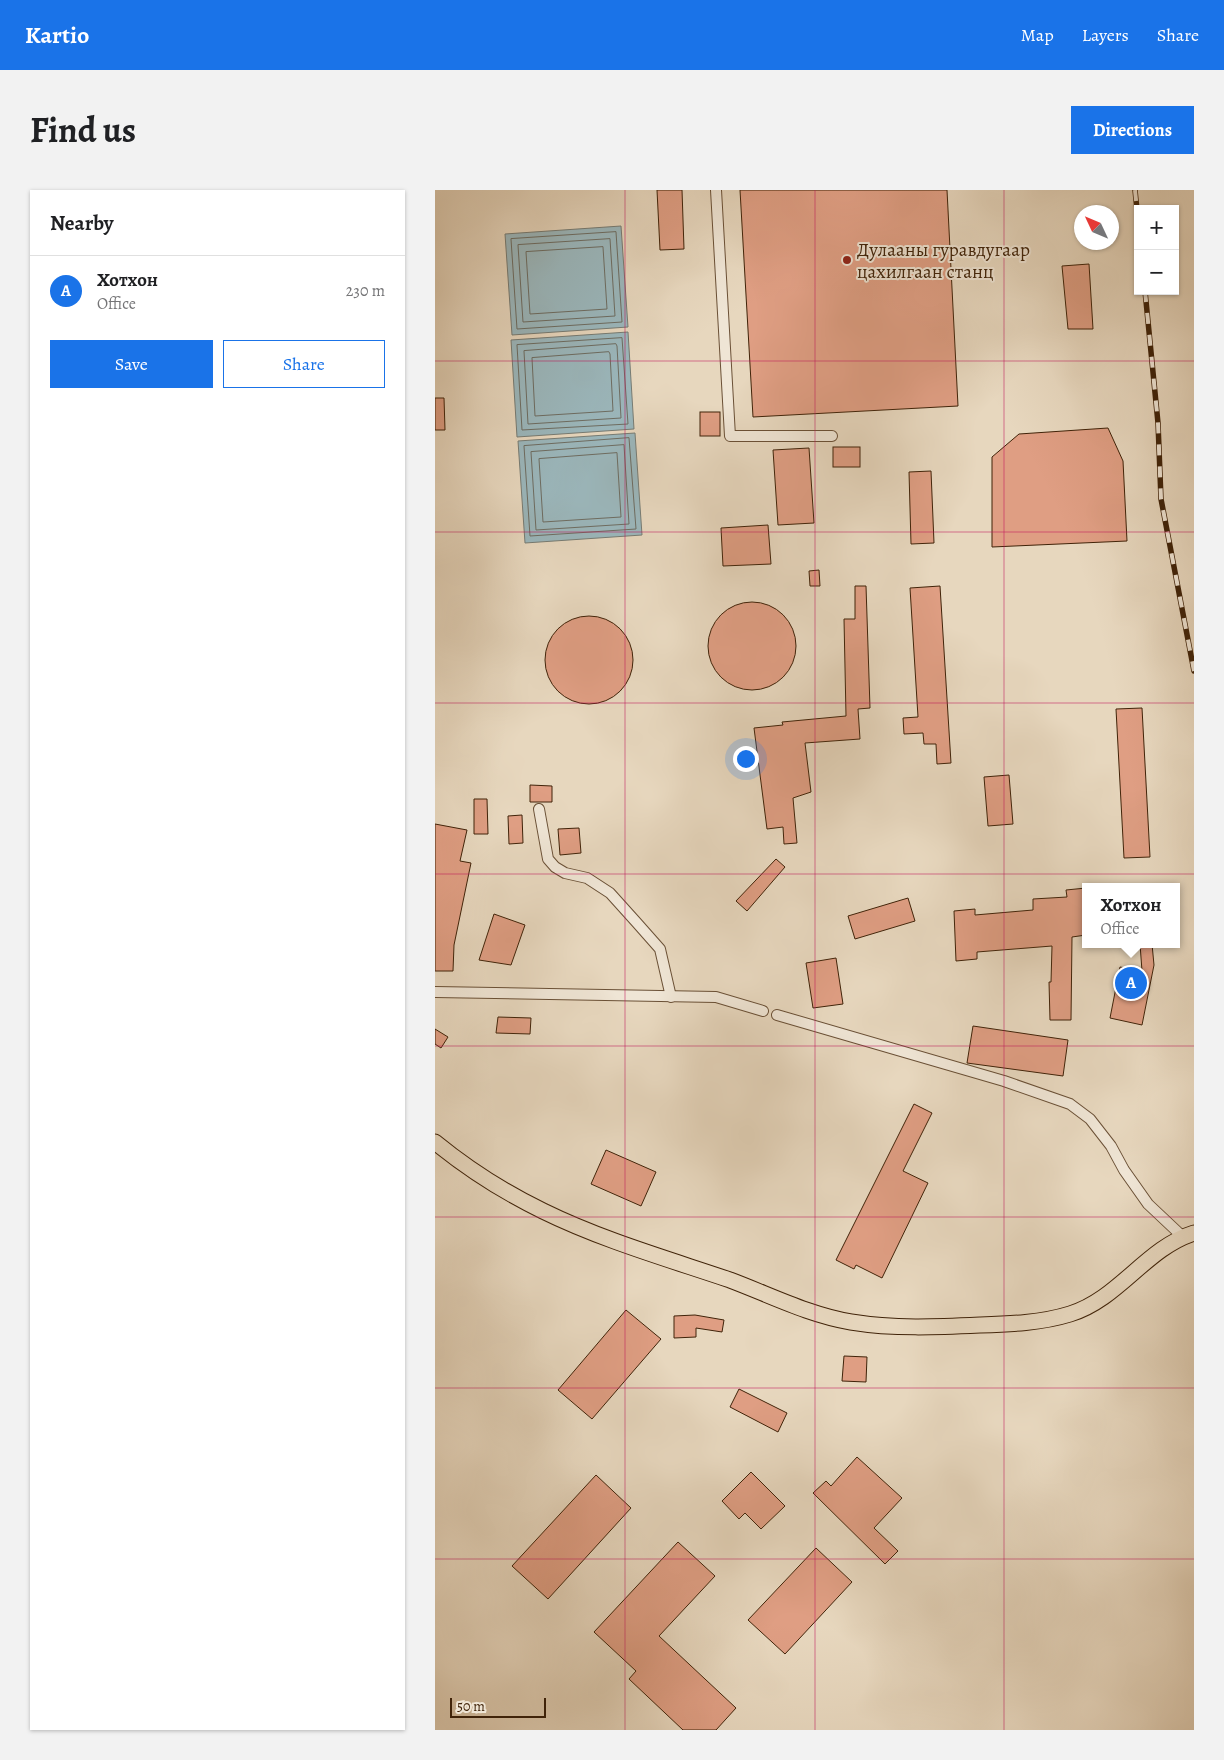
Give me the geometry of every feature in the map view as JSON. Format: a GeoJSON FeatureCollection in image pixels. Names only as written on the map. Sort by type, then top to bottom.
{"type":"FeatureCollection","features":[{"type":"Feature","properties":{"kind":"main road"},"geometry":{"type":"LineString","coordinates":[[435,1142],[471,1170],[493,1184],[561,1220],[805,1309],[850,1322],[874,1325],[920,1327],[985,1325],[1043,1320],[1072,1313],[1109,1293],[1163,1247],[1188,1235]]}},
{"type":"Feature","properties":{"kind":"street"},"geometry":{"type":"LineString","coordinates":[[716,190],[730,436],[832,436]]}},
{"type":"Feature","properties":{"kind":"street"},"geometry":{"type":"LineString","coordinates":[[539,809],[548,859],[555,867],[565,873],[587,878],[610,893],[637,922],[660,950],[671,997]]}},
{"type":"Feature","properties":{"kind":"street"},"geometry":{"type":"LineString","coordinates":[[435,992],[716,998],[763,1011]]}},
{"type":"Feature","properties":{"kind":"street"},"geometry":{"type":"LineString","coordinates":[[777,1016],[1004,1081],[1070,1104],[1090,1119],[1111,1146],[1124,1170],[1148,1204],[1188,1235]]}},
{"type":"Feature","properties":{"kind":"water"},"geometry":{"type":"Polygon","coordinates":[[[621,226],[628,327],[512,335],[505,234],[621,226]]]}},
{"type":"Feature","properties":{"kind":"water"},"geometry":{"type":"Polygon","coordinates":[[[628,332],[634,429],[517,437],[511,340],[628,332]]]}},
{"type":"Feature","properties":{"kind":"water"},"geometry":{"type":"Polygon","coordinates":[[[635,433],[642,535],[525,543],[518,441],[635,433]]]}},
{"type":"Feature","properties":{"kind":"building"},"geometry":{"type":"Polygon","coordinates":[[[657,190],[682,190],[684,249],[660,250],[657,190]]]}},
{"type":"Feature","properties":{"kind":"building","name":"Дулааны гуравдугаар цахилгаан станц"},"geometry":{"type":"Polygon","coordinates":[[[740,190],[947,190],[958,406],[753,417],[740,190]]]}},
{"type":"Feature","properties":{"kind":"building"},"geometry":{"type":"Polygon","coordinates":[[[1089,264],[1093,329],[1068,329],[1062,266],[1089,264]]]}},
{"type":"Feature","properties":{"kind":"building"},"geometry":{"type":"Polygon","coordinates":[[[435,398],[444,398],[445,430],[435,430],[435,398]]]}},
{"type":"Feature","properties":{"kind":"building"},"geometry":{"type":"Polygon","coordinates":[[[700,412],[720,412],[720,436],[700,436],[700,412]]]}},
{"type":"Feature","properties":{"kind":"building"},"geometry":{"type":"Polygon","coordinates":[[[1108,428],[1123,461],[1127,541],[992,547],[992,457],[1019,434],[1108,428]]]}},
{"type":"Feature","properties":{"kind":"building"},"geometry":{"type":"Polygon","coordinates":[[[833,447],[860,447],[860,467],[833,467],[833,447]]]}},
{"type":"Feature","properties":{"kind":"building"},"geometry":{"type":"Polygon","coordinates":[[[809,448],[814,523],[778,525],[773,450],[809,448]]]}},
{"type":"Feature","properties":{"kind":"building"},"geometry":{"type":"Polygon","coordinates":[[[931,471],[934,543],[911,544],[909,472],[931,471]]]}},
{"type":"Feature","properties":{"kind":"building"},"geometry":{"type":"Polygon","coordinates":[[[768,525],[771,564],[723,566],[721,528],[768,525]]]}},
{"type":"Feature","properties":{"kind":"building"},"geometry":{"type":"Polygon","coordinates":[[[819,570],[820,586],[810,586],[809,571],[819,570]]]}},
{"type":"Feature","properties":{"kind":"building"},"geometry":{"type":"Polygon","coordinates":[[[855,586],[866,586],[870,708],[858,709],[860,739],[805,743],[811,792],[793,798],[797,843],[784,844],[783,827],[767,829],[754,728],[783,725],[782,722],[846,716],[844,619],[855,619],[855,586]]]}},
{"type":"Feature","properties":{"kind":"building"},"geometry":{"type":"Polygon","coordinates":[[[940,586],[951,763],[937,764],[936,744],[924,744],[923,733],[904,734],[903,718],[918,717],[910,588],[940,586]]]}},
{"type":"Feature","properties":{"kind":"building"},"geometry":{"type":"Polygon","coordinates":[[[752,602],[769,606],[783,615],[792,629],[796,646],[792,663],[783,677],[769,686],[752,690],[735,686],[721,677],[712,663],[708,646],[712,629],[721,615],[735,606],[752,602]]]}},
{"type":"Feature","properties":{"kind":"building"},"geometry":{"type":"Polygon","coordinates":[[[589,616],[606,620],[620,629],[629,643],[633,660],[629,677],[620,691],[606,700],[589,704],[572,700],[558,691],[549,677],[545,660],[549,643],[558,629],[572,620],[589,616]]]}},
{"type":"Feature","properties":{"kind":"building"},"geometry":{"type":"Polygon","coordinates":[[[1142,708],[1150,857],[1124,858],[1116,709],[1142,708]]]}},
{"type":"Feature","properties":{"kind":"building"},"geometry":{"type":"Polygon","coordinates":[[[1009,775],[1013,824],[988,826],[984,777],[1009,775]]]}},
{"type":"Feature","properties":{"kind":"building"},"geometry":{"type":"Polygon","coordinates":[[[530,785],[552,786],[552,802],[530,802],[530,785]]]}},
{"type":"Feature","properties":{"kind":"building"},"geometry":{"type":"Polygon","coordinates":[[[474,799],[487,799],[488,834],[474,834],[474,799]]]}},
{"type":"Feature","properties":{"kind":"building"},"geometry":{"type":"Polygon","coordinates":[[[522,815],[523,843],[509,844],[508,816],[522,815]]]}},
{"type":"Feature","properties":{"kind":"building"},"geometry":{"type":"Polygon","coordinates":[[[435,824],[467,830],[460,861],[471,863],[454,945],[453,971],[435,971],[435,824]]]}},
{"type":"Feature","properties":{"kind":"building"},"geometry":{"type":"Polygon","coordinates":[[[579,828],[581,853],[560,855],[558,829],[579,828]]]}},
{"type":"Feature","properties":{"kind":"building"},"geometry":{"type":"Polygon","coordinates":[[[776,859],[785,867],[747,911],[736,901],[776,859]]]}},
{"type":"Feature","properties":{"kind":"building"},"geometry":{"type":"Polygon","coordinates":[[[1082,888],[1082,936],[1072,937],[1071,1020],[1050,1020],[1049,982],[1051,982],[1052,946],[977,952],[977,959],[956,961],[954,911],[975,909],[975,915],[1033,910],[1033,899],[1067,897],[1066,890],[1082,888]]]}},
{"type":"Feature","properties":{"kind":"building"},"geometry":{"type":"Polygon","coordinates":[[[908,898],[915,921],[855,939],[848,916],[908,898]]]}},
{"type":"Feature","properties":{"kind":"building"},"geometry":{"type":"Polygon","coordinates":[[[494,914],[525,925],[511,965],[479,960],[494,914]]]}},
{"type":"Feature","properties":{"kind":"building"},"geometry":{"type":"Polygon","coordinates":[[[1140,948],[1152,948],[1154,965],[1142,1025],[1110,1018],[1120,967],[1142,971],[1140,948]]]}},
{"type":"Feature","properties":{"kind":"building"},"geometry":{"type":"Polygon","coordinates":[[[836,958],[843,1004],[813,1008],[806,963],[836,958]]]}},
{"type":"Feature","properties":{"kind":"building"},"geometry":{"type":"Polygon","coordinates":[[[498,1017],[531,1018],[530,1034],[496,1033],[498,1017]]]}},
{"type":"Feature","properties":{"kind":"building"},"geometry":{"type":"Polygon","coordinates":[[[973,1026],[1068,1040],[1063,1076],[967,1063],[973,1026]]]}},
{"type":"Feature","properties":{"kind":"building"},"geometry":{"type":"Polygon","coordinates":[[[435,1029],[448,1037],[441,1048],[435,1044],[435,1029]]]}},
{"type":"Feature","properties":{"kind":"building"},"geometry":{"type":"Polygon","coordinates":[[[914,1104],[932,1113],[903,1171],[928,1183],[882,1278],[856,1265],[854,1269],[836,1260],[914,1104]]]}},
{"type":"Feature","properties":{"kind":"building"},"geometry":{"type":"Polygon","coordinates":[[[606,1150],[656,1172],[641,1206],[591,1184],[606,1150]]]}},
{"type":"Feature","properties":{"kind":"building"},"geometry":{"type":"Polygon","coordinates":[[[626,1310],[661,1339],[592,1419],[558,1390],[626,1310]]]}},
{"type":"Feature","properties":{"kind":"building"},"geometry":{"type":"Polygon","coordinates":[[[695,1315],[724,1320],[722,1332],[696,1328],[696,1337],[674,1338],[674,1316],[695,1315]]]}},
{"type":"Feature","properties":{"kind":"building"},"geometry":{"type":"Polygon","coordinates":[[[844,1356],[867,1357],[866,1382],[842,1381],[844,1356]]]}},
{"type":"Feature","properties":{"kind":"building"},"geometry":{"type":"Polygon","coordinates":[[[739,1389],[787,1413],[778,1432],[730,1407],[739,1389]]]}},
{"type":"Feature","properties":{"kind":"building"},"geometry":{"type":"Polygon","coordinates":[[[857,1457],[902,1498],[874,1528],[898,1551],[885,1564],[813,1493],[826,1481],[831,1486],[857,1457]]]}},
{"type":"Feature","properties":{"kind":"building"},"geometry":{"type":"Polygon","coordinates":[[[751,1472],[785,1506],[761,1529],[745,1513],[739,1519],[722,1501],[751,1472]]]}},
{"type":"Feature","properties":{"kind":"building"},"geometry":{"type":"Polygon","coordinates":[[[596,1475],[631,1508],[548,1599],[512,1566],[596,1475]]]}},
{"type":"Feature","properties":{"kind":"building"},"geometry":{"type":"Polygon","coordinates":[[[678,1542],[715,1576],[659,1636],[736,1708],[716,1730],[683,1730],[629,1679],[636,1671],[594,1632],[678,1542]]]}},
{"type":"Feature","properties":{"kind":"building"},"geometry":{"type":"Polygon","coordinates":[[[816,1548],[852,1582],[785,1654],[748,1620],[816,1548]]]}},
{"type":"Feature","properties":{"kind":"railway"},"geometry":{"type":"LineString","coordinates":[[1135,190],[1136,205]]}},
{"type":"Feature","properties":{"kind":"railway"},"geometry":{"type":"LineString","coordinates":[[1145,295],[1158,423],[1161,499],[1194,671]]}},
{"type":"Feature","properties":{"kind":"place","name":"Дулааны гуравдугаар цахилгаан станц"},"geometry":{"type":"Point","coordinates":[847,260]}},
{"type":"Feature","properties":{"kind":"place","name":"Хотхон"},"geometry":{"type":"Point","coordinates":[1131,983]}}]}
